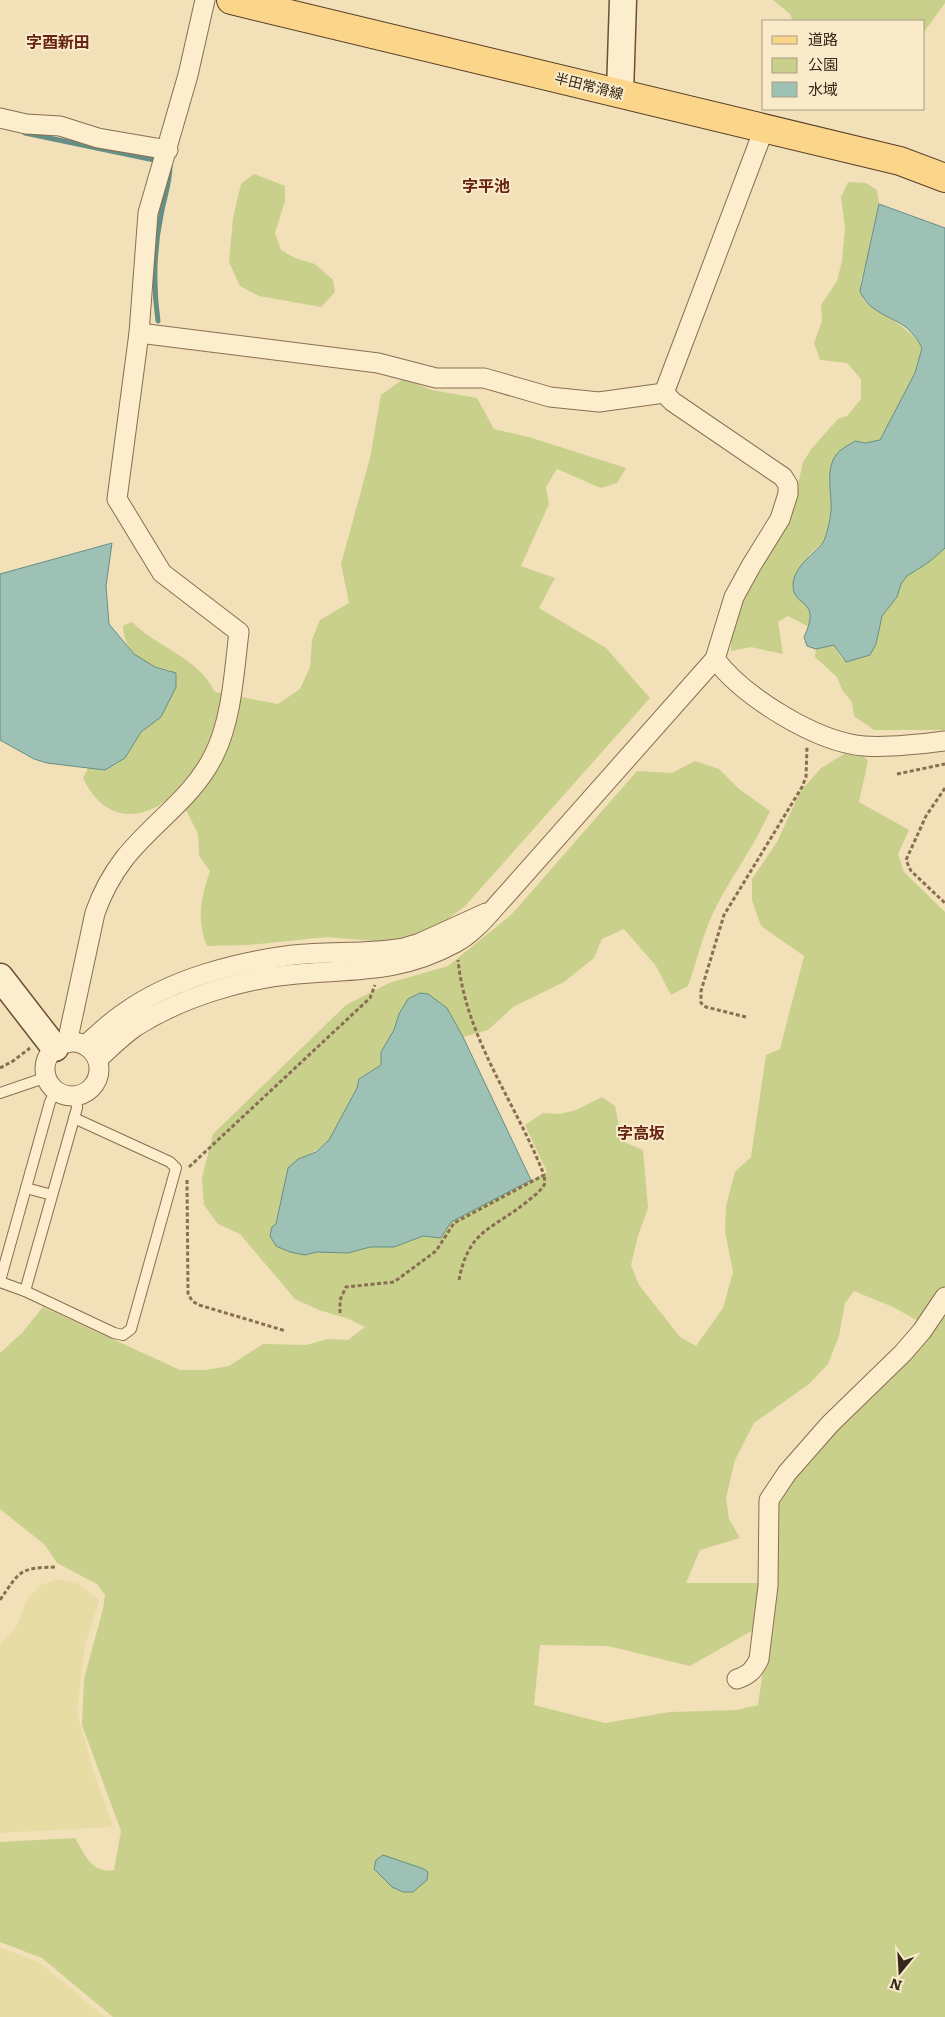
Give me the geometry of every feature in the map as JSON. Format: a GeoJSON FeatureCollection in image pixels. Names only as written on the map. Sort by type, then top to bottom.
{"type":"FeatureCollection","features":[{"type":"Feature","properties":{"kind":"main road","name":"半田常滑線"},"geometry":{"type":"LineString","coordinates":[[231,0],[900,161],[945,178]]}},
{"type":"Feature","properties":{"kind":"street"},"geometry":{"type":"LineString","coordinates":[[92,1052],[99,1074],[90,1090],[76,1095],[63,1094],[52,1084],[46,1063],[57,1048],[100,898],[124,858],[178,804],[213,757],[227,714],[239,632],[162,573],[117,499],[138,333],[148,213],[168,150],[188,76],[205,0]]}},
{"type":"Feature","properties":{"kind":"street"},"geometry":{"type":"LineString","coordinates":[[620,94],[623,0]]}},
{"type":"Feature","properties":{"kind":"street"},"geometry":{"type":"LineString","coordinates":[[0,118],[26,124],[60,126],[98,138],[168,150]]}},
{"type":"Feature","properties":{"kind":"street"},"geometry":{"type":"LineString","coordinates":[[664,393],[764,129]]}},
{"type":"Feature","properties":{"kind":"street"},"geometry":{"type":"LineString","coordinates":[[138,333],[378,363],[436,378],[484,378],[550,397],[599,402],[664,393]]}},
{"type":"Feature","properties":{"kind":"street"},"geometry":{"type":"LineString","coordinates":[[277,967],[344,970],[376,969],[412,961],[453,944],[473,932],[715,659],[734,597],[780,520],[788,494],[788,485],[783,477],[673,402],[664,393]]}},
{"type":"Feature","properties":{"kind":"street"},"geometry":{"type":"LineString","coordinates":[[715,659],[728,676],[807,730],[837,741],[865,746],[945,741]]}},
{"type":"Feature","properties":{"kind":"street"},"geometry":{"type":"LineString","coordinates":[[0,977],[57,1048],[92,1052],[169,988],[193,978],[277,967],[344,952],[386,951],[403,948],[420,943],[469,919],[491,911]]}},
{"type":"Feature","properties":{"kind":"street"},"geometry":{"type":"LineString","coordinates":[[344,952],[344,970]]}},
{"type":"Feature","properties":{"kind":"street"},"geometry":{"type":"LineString","coordinates":[[737,1679],[748,1675],[759,1659],[768,1586],[769,1500],[787,1473],[830,1424],[909,1346],[945,1297]]}},
{"type":"Feature","properties":{"kind":"lane"},"geometry":{"type":"LineString","coordinates":[[0,1093],[52,1084],[50,1102],[0,1281],[114,1333],[123,1335],[128,1332],[179,1172],[170,1162],[74,1118]]}},
{"type":"Feature","properties":{"kind":"lane"},"geometry":{"type":"LineString","coordinates":[[25,1291],[77,1108],[76,1095]]}},
{"type":"Feature","properties":{"kind":"lane"},"geometry":{"type":"LineString","coordinates":[[26,1188],[52,1195]]}},
{"type":"Feature","properties":{"kind":"path"},"geometry":{"type":"LineString","coordinates":[[746,1017],[706,1007],[701,1004],[701,990],[724,915],[802,786],[807,763],[807,730]]}},
{"type":"Feature","properties":{"kind":"path"},"geometry":{"type":"LineString","coordinates":[[897,774],[945,764]]}},
{"type":"Feature","properties":{"kind":"path"},"geometry":{"type":"LineString","coordinates":[[945,788],[926,816],[906,860],[911,871],[945,903]]}},
{"type":"Feature","properties":{"kind":"path"},"geometry":{"type":"LineString","coordinates":[[453,944],[457,952],[459,979],[472,1025],[544,1175],[545,1183],[535,1195],[493,1224],[472,1243],[465,1255],[459,1280]]}},
{"type":"Feature","properties":{"kind":"path"},"geometry":{"type":"LineString","coordinates":[[286,1331],[199,1305],[190,1298],[188,1293],[188,1182],[179,1172],[370,998],[375,986],[376,969]]}},
{"type":"Feature","properties":{"kind":"path"},"geometry":{"type":"LineString","coordinates":[[0,1068],[30,1048],[57,1048]]}},
{"type":"Feature","properties":{"kind":"path"},"geometry":{"type":"LineString","coordinates":[[340,1313],[340,1300],[346,1287],[394,1282],[436,1251],[454,1223],[544,1175]]}},
{"type":"Feature","properties":{"kind":"path"},"geometry":{"type":"LineString","coordinates":[[0,1600],[18,1574],[30,1568],[55,1568]]}},
{"type":"Feature","properties":{"kind":"shaded area"},"geometry":{"type":"Polygon","coordinates":[[[57,1579],[79,1584],[99,1600],[85,1645],[77,1712],[93,1770],[113,1827],[0,1833],[0,1645],[17,1626],[27,1599],[41,1585],[57,1579]]]}},
{"type":"Feature","properties":{"kind":"shaded area"},"geometry":{"type":"Polygon","coordinates":[[[0,1947],[40,1963],[105,2017],[0,2017],[0,1947]]]}},
{"type":"Feature","properties":{"kind":"green space"},"geometry":{"type":"Polygon","coordinates":[[[773,0],[945,0],[945,3],[925,31],[925,20],[793,20],[790,14],[773,0]]]}},
{"type":"Feature","properties":{"kind":"green space"},"geometry":{"type":"Polygon","coordinates":[[[254,174],[285,186],[285,201],[275,233],[281,250],[295,258],[315,264],[333,280],[335,292],[321,307],[259,296],[240,286],[229,262],[233,218],[241,184],[254,174]]]}},
{"type":"Feature","properties":{"kind":"green space"},"geometry":{"type":"Polygon","coordinates":[[[848,182],[866,183],[877,190],[879,204],[869,247],[869,259],[861,280],[863,300],[910,333],[922,348],[915,373],[880,440],[865,443],[854,441],[830,471],[831,512],[824,541],[809,555],[794,592],[810,612],[811,621],[809,627],[788,616],[778,622],[783,654],[751,647],[731,651],[731,631],[742,602],[790,520],[803,462],[812,448],[838,419],[847,416],[861,399],[861,379],[847,363],[820,360],[814,343],[822,321],[821,305],[837,281],[842,261],[845,228],[841,197],[848,182]]]}},
{"type":"Feature","properties":{"kind":"green space"},"geometry":{"type":"Polygon","coordinates":[[[403,379],[432,390],[477,398],[494,429],[532,438],[626,468],[617,483],[601,488],[557,469],[546,487],[549,504],[521,566],[555,578],[539,608],[606,648],[650,698],[465,906],[431,932],[385,942],[327,937],[248,945],[207,946],[202,927],[201,909],[210,871],[199,856],[198,834],[186,810],[167,800],[154,808],[142,812],[119,813],[99,801],[90,791],[83,778],[89,766],[105,770],[125,758],[141,732],[150,725],[170,670],[152,665],[137,657],[127,644],[123,626],[132,622],[188,661],[207,680],[215,692],[278,704],[300,689],[310,667],[312,640],[320,620],[349,603],[341,564],[370,458],[381,395],[403,379]]]}},
{"type":"Feature","properties":{"kind":"green space"},"geometry":{"type":"Polygon","coordinates":[[[945,548],[945,730],[874,730],[854,716],[852,702],[842,690],[837,677],[815,657],[816,649],[834,645],[842,659],[876,644],[882,616],[897,597],[901,584],[907,576],[929,562],[945,548]]]}},
{"type":"Feature","properties":{"kind":"green space"},"geometry":{"type":"Polygon","coordinates":[[[849,751],[861,753],[868,761],[859,802],[909,830],[898,854],[904,872],[945,912],[945,1286],[920,1322],[893,1307],[854,1291],[845,1303],[839,1336],[828,1364],[809,1384],[754,1423],[735,1460],[726,1498],[729,1519],[740,1538],[700,1550],[686,1583],[759,1583],[755,1629],[690,1666],[608,1646],[540,1645],[534,1705],[605,1723],[670,1712],[737,1710],[758,1705],[765,1657],[774,1500],[945,1307],[945,2017],[113,2017],[42,1958],[0,1942],[0,1842],[75,1838],[90,1862],[100,1869],[114,1870],[121,1831],[82,1725],[84,1679],[105,1595],[97,1584],[57,1563],[45,1545],[0,1509],[0,1353],[22,1333],[43,1307],[180,1370],[205,1370],[229,1366],[263,1344],[306,1345],[328,1339],[348,1340],[365,1327],[295,1299],[240,1234],[218,1224],[204,1205],[202,1178],[213,1134],[346,1005],[389,983],[448,966],[512,914],[637,771],[672,773],[695,761],[719,769],[739,789],[770,811],[715,909],[688,986],[671,995],[656,966],[624,929],[602,939],[594,958],[564,982],[513,1007],[488,1030],[463,1037],[447,1008],[399,1014],[394,1030],[381,1052],[381,1065],[359,1079],[357,1088],[329,1139],[322,1146],[298,1159],[276,1224],[272,1227],[305,1255],[317,1252],[348,1253],[370,1247],[394,1247],[423,1236],[441,1238],[451,1222],[547,1172],[525,1125],[543,1113],[560,1114],[576,1110],[602,1097],[615,1106],[622,1141],[643,1150],[648,1208],[638,1236],[631,1265],[639,1285],[680,1337],[696,1346],[723,1308],[733,1272],[725,1232],[726,1206],[735,1172],[751,1157],[766,1055],[780,1049],[804,956],[761,926],[752,900],[752,879],[777,842],[800,792],[821,768],[849,751]],[[383,1856],[376,1860],[374,1869],[392,1887],[424,1869],[383,1856]]]}},
{"type":"Feature","properties":{"kind":"water"},"geometry":{"type":"Polygon","coordinates":[[[879,204],[945,228],[945,548],[929,562],[907,576],[901,584],[897,597],[882,616],[876,644],[870,655],[846,662],[834,645],[816,649],[807,646],[804,637],[809,624],[809,609],[797,597],[793,584],[798,569],[823,543],[825,538],[831,511],[830,475],[836,455],[855,441],[865,443],[880,440],[915,373],[922,348],[907,328],[874,309],[868,304],[860,291],[879,204]]]}},
{"type":"Feature","properties":{"kind":"water"},"geometry":{"type":"Polygon","coordinates":[[[112,543],[106,586],[109,624],[134,654],[155,667],[176,673],[176,687],[161,717],[141,732],[125,758],[105,770],[47,763],[34,759],[0,740],[0,574],[112,543]]]}},
{"type":"Feature","properties":{"kind":"water"},"geometry":{"type":"Polygon","coordinates":[[[420,993],[428,994],[447,1008],[463,1037],[531,1180],[451,1222],[441,1238],[423,1236],[394,1247],[370,1247],[348,1253],[317,1252],[305,1255],[290,1252],[276,1246],[270,1236],[272,1227],[276,1224],[288,1168],[298,1159],[316,1152],[329,1140],[357,1088],[359,1079],[381,1065],[381,1052],[394,1030],[399,1014],[408,999],[420,993]]]}},
{"type":"Feature","properties":{"kind":"water"},"geometry":{"type":"Polygon","coordinates":[[[383,1855],[424,1869],[428,1872],[427,1880],[413,1892],[403,1892],[392,1887],[374,1869],[376,1860],[383,1855]]]}},
{"type":"Feature","properties":{"kind":"waterway"},"geometry":{"type":"LineString","coordinates":[[25,133],[159,161]]}},
{"type":"Feature","properties":{"kind":"waterway"},"geometry":{"type":"LineString","coordinates":[[158,321],[155,295],[156,255],[170,166]]}},
{"type":"Feature","properties":{"kind":"district","name":"字酉新田"},"geometry":{"type":"Point","coordinates":[58,42]}},
{"type":"Feature","properties":{"kind":"district","name":"字平池"},"geometry":{"type":"Point","coordinates":[486,186]}},
{"type":"Feature","properties":{"kind":"district","name":"字高坂"},"geometry":{"type":"Point","coordinates":[641,1133]}}]}
